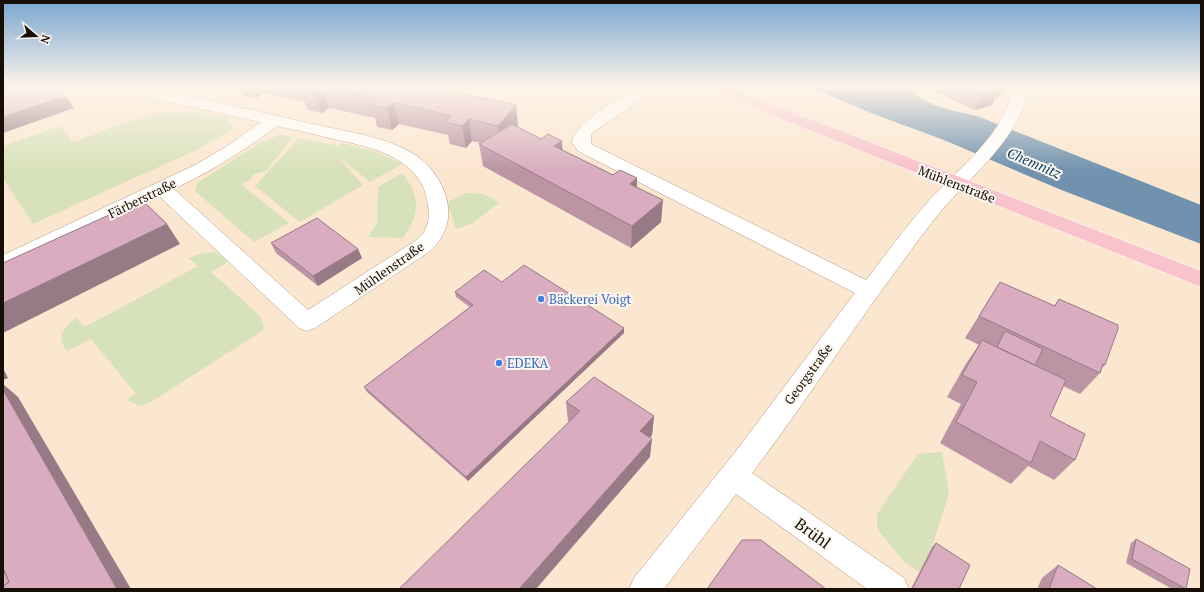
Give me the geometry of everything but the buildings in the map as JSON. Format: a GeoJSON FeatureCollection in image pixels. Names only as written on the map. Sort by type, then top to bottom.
{"type":"FeatureCollection","features":[{"type":"Feature","properties":{"kind":"main road","name":"Mühlenstraße"},"geometry":{"type":"LineString","coordinates":[[783,115],[1201,279]]}},
{"type":"Feature","properties":{"kind":"street","name":"Mühlenstraße"},"geometry":{"type":"LineString","coordinates":[[162,189],[307,322],[419,249],[434,234],[438,218],[436,198],[431,180],[419,167],[392,150],[368,142],[249,115]]}},
{"type":"Feature","properties":{"kind":"street"},"geometry":{"type":"LineString","coordinates":[[608,115],[589,127],[583,134],[581,142],[584,147],[869,291]]}},
{"type":"Feature","properties":{"kind":"street","name":"Georgstraße"},"geometry":{"type":"LineString","coordinates":[[645,589],[734,476],[869,291],[934,207],[976,164],[1012,119],[1013,115]]}},
{"type":"Feature","properties":{"kind":"street","name":"Färberstraße"},"geometry":{"type":"LineString","coordinates":[[3,264],[201,169],[234,149],[274,120]]}},
{"type":"Feature","properties":{"kind":"street","name":"Brühl"},"geometry":{"type":"LineString","coordinates":[[734,476],[894,589]]}},
{"type":"Feature","properties":{"kind":"green space"},"geometry":{"type":"Polygon","coordinates":[[[148,115],[211,115],[227,117],[234,129],[196,150],[33,224],[3,178],[3,146],[61,126],[73,142],[148,115]]]}},
{"type":"Feature","properties":{"kind":"green space"},"geometry":{"type":"Polygon","coordinates":[[[280,135],[291,136],[292,138],[266,171],[254,174],[250,180],[241,184],[289,223],[254,242],[195,191],[197,183],[261,142],[280,135]]]}},
{"type":"Feature","properties":{"kind":"green space"},"geometry":{"type":"Polygon","coordinates":[[[299,138],[339,146],[342,143],[376,152],[402,164],[370,182],[337,156],[363,185],[300,222],[255,186],[299,138]]]}},
{"type":"Feature","properties":{"kind":"green space"},"geometry":{"type":"Polygon","coordinates":[[[402,173],[413,190],[416,206],[413,221],[409,230],[403,238],[368,237],[377,223],[378,187],[402,173]]]}},
{"type":"Feature","properties":{"kind":"green space"},"geometry":{"type":"Polygon","coordinates":[[[467,193],[484,195],[496,200],[499,203],[473,223],[456,229],[448,204],[450,201],[467,193]]]}},
{"type":"Feature","properties":{"kind":"green space"},"geometry":{"type":"Polygon","coordinates":[[[214,252],[219,254],[228,262],[211,272],[259,315],[264,326],[262,331],[151,402],[141,406],[126,400],[136,394],[91,339],[67,351],[63,346],[61,337],[62,333],[76,318],[85,327],[198,266],[188,258],[203,253],[214,252]]]}},
{"type":"Feature","properties":{"kind":"green space"},"geometry":{"type":"Polygon","coordinates":[[[942,452],[949,493],[932,547],[920,572],[905,563],[877,529],[877,514],[918,454],[942,452]]]}},
{"type":"Feature","properties":{"kind":"water","name":"Chemnitz"},"geometry":{"type":"Polygon","coordinates":[[[875,115],[972,115],[977,116],[1201,205],[1201,244],[1059,189],[944,140],[875,115]]]}},
{"type":"Feature","properties":{"kind":"place","name":"Bäckerei Voigt"},"geometry":{"type":"Point","coordinates":[541,299]}},
{"type":"Feature","properties":{"kind":"place","name":"EDEKA"},"geometry":{"type":"Point","coordinates":[499,363]}}]}
